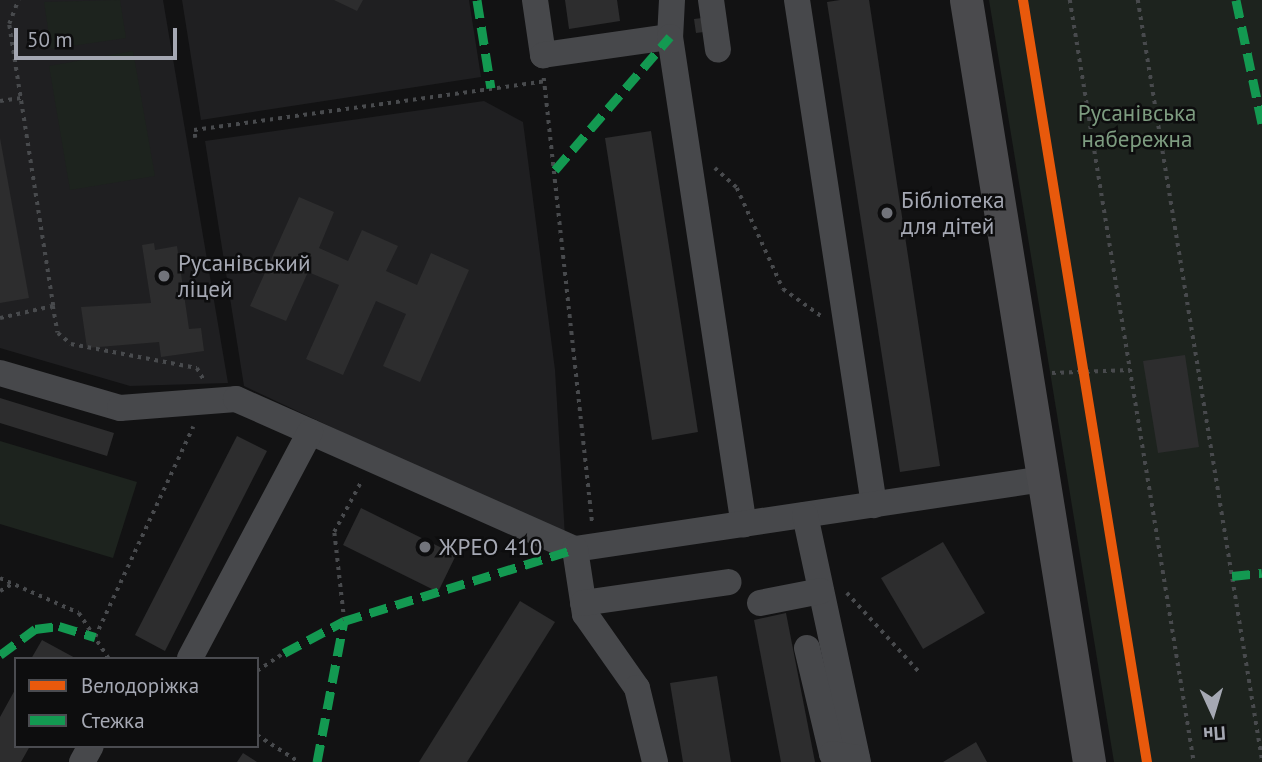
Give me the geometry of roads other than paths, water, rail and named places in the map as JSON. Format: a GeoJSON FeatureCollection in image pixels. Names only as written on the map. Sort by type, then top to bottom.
{"type":"FeatureCollection","features":[{"type":"Feature","properties":{"kind":"main road"},"geometry":{"type":"LineString","coordinates":[[966,0],[1089,762]]}},
{"type":"Feature","properties":{"kind":"lane"},"geometry":{"type":"LineString","coordinates":[[535,0],[543,55],[670,37]]}},
{"type":"Feature","properties":{"kind":"lane"},"geometry":{"type":"LineString","coordinates":[[672,0],[670,37],[744,524]]}},
{"type":"Feature","properties":{"kind":"lane"},"geometry":{"type":"LineString","coordinates":[[711,0],[718,50]]}},
{"type":"Feature","properties":{"kind":"lane"},"geometry":{"type":"LineString","coordinates":[[797,0],[874,505]]}},
{"type":"Feature","properties":{"kind":"lane"},"geometry":{"type":"LineString","coordinates":[[0,373],[120,408],[236,399],[584,547],[1042,479]]}},
{"type":"Feature","properties":{"kind":"lane"},"geometry":{"type":"LineString","coordinates":[[191,657],[310,432]]}},
{"type":"Feature","properties":{"kind":"lane"},"geometry":{"type":"LineString","coordinates":[[804,515],[831,588],[857,760],[832,754],[807,648]]}},
{"type":"Feature","properties":{"kind":"lane"},"geometry":{"type":"LineString","coordinates":[[584,547],[583,603],[637,688],[655,762]]}},
{"type":"Feature","properties":{"kind":"lane"},"geometry":{"type":"LineString","coordinates":[[583,603],[728,582]]}},
{"type":"Feature","properties":{"kind":"lane"},"geometry":{"type":"LineString","coordinates":[[760,603],[831,588]]}},
{"type":"Feature","properties":{"kind":"place","name":"Бібліотека для дітей"},"geometry":{"type":"Point","coordinates":[887,213]}},
{"type":"Feature","properties":{"kind":"place","name":"Русанівський ліцей"},"geometry":{"type":"Point","coordinates":[164,276]}},
{"type":"Feature","properties":{"kind":"place","name":"ЖРЕО 410"},"geometry":{"type":"Point","coordinates":[425,547]}},
{"type":"Feature","properties":{"kind":"park label","name":"Русанівська набережна"},"geometry":{"type":"Point","coordinates":[1137,126]}}]}
